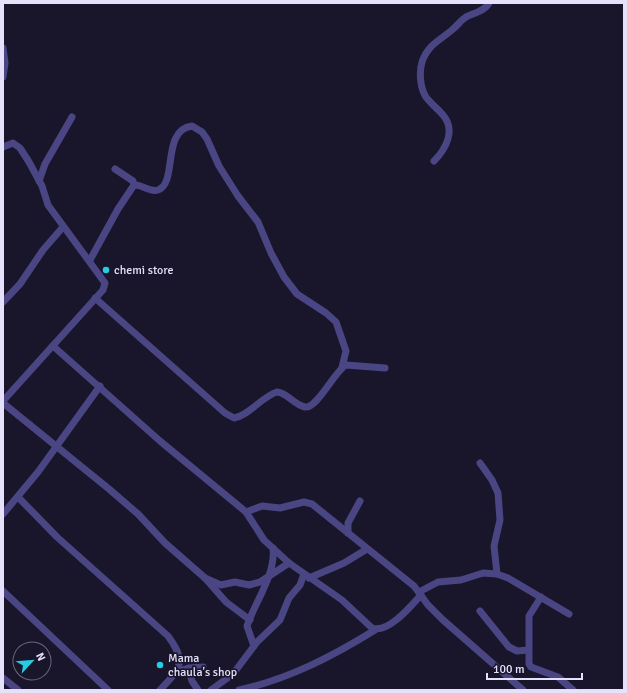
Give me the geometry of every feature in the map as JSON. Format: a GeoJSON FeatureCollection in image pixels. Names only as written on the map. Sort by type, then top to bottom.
{"type":"FeatureCollection","features":[{"type":"Feature","properties":{"kind":"street"},"geometry":{"type":"LineString","coordinates":[[434,161],[445,149],[449,131],[445,118],[424,93],[421,77],[422,62],[428,51],[438,39],[452,30],[465,18],[486,7],[489,3]]}},
{"type":"Feature","properties":{"kind":"street"},"geometry":{"type":"LineString","coordinates":[[3,48],[5,63],[3,77]]}},
{"type":"Feature","properties":{"kind":"street"},"geometry":{"type":"LineString","coordinates":[[39,181],[45,164],[72,117]]}},
{"type":"Feature","properties":{"kind":"street"},"geometry":{"type":"LineString","coordinates":[[95,298],[225,413],[234,418],[240,416],[269,395],[277,392],[288,396],[303,406],[309,406],[315,401],[342,367],[346,352],[338,327],[326,313],[297,294],[284,277],[258,222],[238,196],[219,166],[209,143],[202,132],[192,126],[184,129],[179,134],[172,148],[167,180],[162,188],[154,190],[134,185],[133,181],[115,169]]}},
{"type":"Feature","properties":{"kind":"street"},"geometry":{"type":"LineString","coordinates":[[3,148],[11,143],[17,144],[39,181],[48,205],[106,283],[103,290],[3,402],[138,514],[165,543],[205,578],[226,602],[250,620]]}},
{"type":"Feature","properties":{"kind":"street"},"geometry":{"type":"LineString","coordinates":[[90,260],[118,208],[134,185]]}},
{"type":"Feature","properties":{"kind":"street"},"geometry":{"type":"LineString","coordinates":[[3,302],[20,284],[43,250],[64,227]]}},
{"type":"Feature","properties":{"kind":"street"},"geometry":{"type":"LineString","coordinates":[[53,346],[100,386],[160,441],[246,512],[261,536],[289,563],[342,600],[375,630]]}},
{"type":"Feature","properties":{"kind":"street"},"geometry":{"type":"LineString","coordinates":[[342,367],[351,364],[385,368]]}},
{"type":"Feature","properties":{"kind":"street"},"geometry":{"type":"LineString","coordinates":[[3,514],[18,497],[100,386]]}},
{"type":"Feature","properties":{"kind":"street"},"geometry":{"type":"LineString","coordinates":[[480,463],[492,480],[498,493],[500,520],[494,546],[497,574]]}},
{"type":"Feature","properties":{"kind":"street"},"geometry":{"type":"LineString","coordinates":[[18,497],[57,537],[168,636],[180,655],[180,664],[160,690]]}},
{"type":"Feature","properties":{"kind":"street"},"geometry":{"type":"LineString","coordinates":[[348,533],[348,523],[360,501]]}},
{"type":"Feature","properties":{"kind":"street"},"geometry":{"type":"LineString","coordinates":[[246,512],[262,506],[280,508],[300,503],[308,503],[414,586],[428,605],[443,620],[523,690]]}},
{"type":"Feature","properties":{"kind":"street"},"geometry":{"type":"LineString","coordinates":[[254,646],[248,626],[261,598],[274,560],[273,548]]}},
{"type":"Feature","properties":{"kind":"street"},"geometry":{"type":"LineString","coordinates":[[212,690],[233,674],[254,646],[280,620],[289,598],[307,576],[344,563],[367,549]]}},
{"type":"Feature","properties":{"kind":"street"},"geometry":{"type":"LineString","coordinates":[[205,578],[224,585],[235,582],[249,584],[260,582],[289,563]]}},
{"type":"Feature","properties":{"kind":"street"},"geometry":{"type":"LineString","coordinates":[[239,690],[269,682],[318,663],[375,630],[386,627],[401,617],[420,593],[445,581],[460,580],[483,573],[497,574],[541,597],[569,614]]}},
{"type":"Feature","properties":{"kind":"street"},"geometry":{"type":"LineString","coordinates":[[3,591],[59,642],[108,690]]}},
{"type":"Feature","properties":{"kind":"street"},"geometry":{"type":"LineString","coordinates":[[541,597],[529,616],[528,661],[531,667],[558,677],[573,690]]}},
{"type":"Feature","properties":{"kind":"street"},"geometry":{"type":"LineString","coordinates":[[480,611],[509,647],[517,651],[528,650]]}},
{"type":"Feature","properties":{"kind":"street"},"geometry":{"type":"LineString","coordinates":[[175,672],[203,666]]}},
{"type":"Feature","properties":{"kind":"street"},"geometry":{"type":"LineString","coordinates":[[188,668],[192,681],[198,690]]}},
{"type":"Feature","properties":{"kind":"street"},"geometry":{"type":"LineString","coordinates":[[3,678],[18,690]]}},
{"type":"Feature","properties":{"kind":"place","name":"chemi store"},"geometry":{"type":"Point","coordinates":[106,270]}},
{"type":"Feature","properties":{"kind":"place","name":"Mama chaula's shop"},"geometry":{"type":"Point","coordinates":[160,665]}}]}
